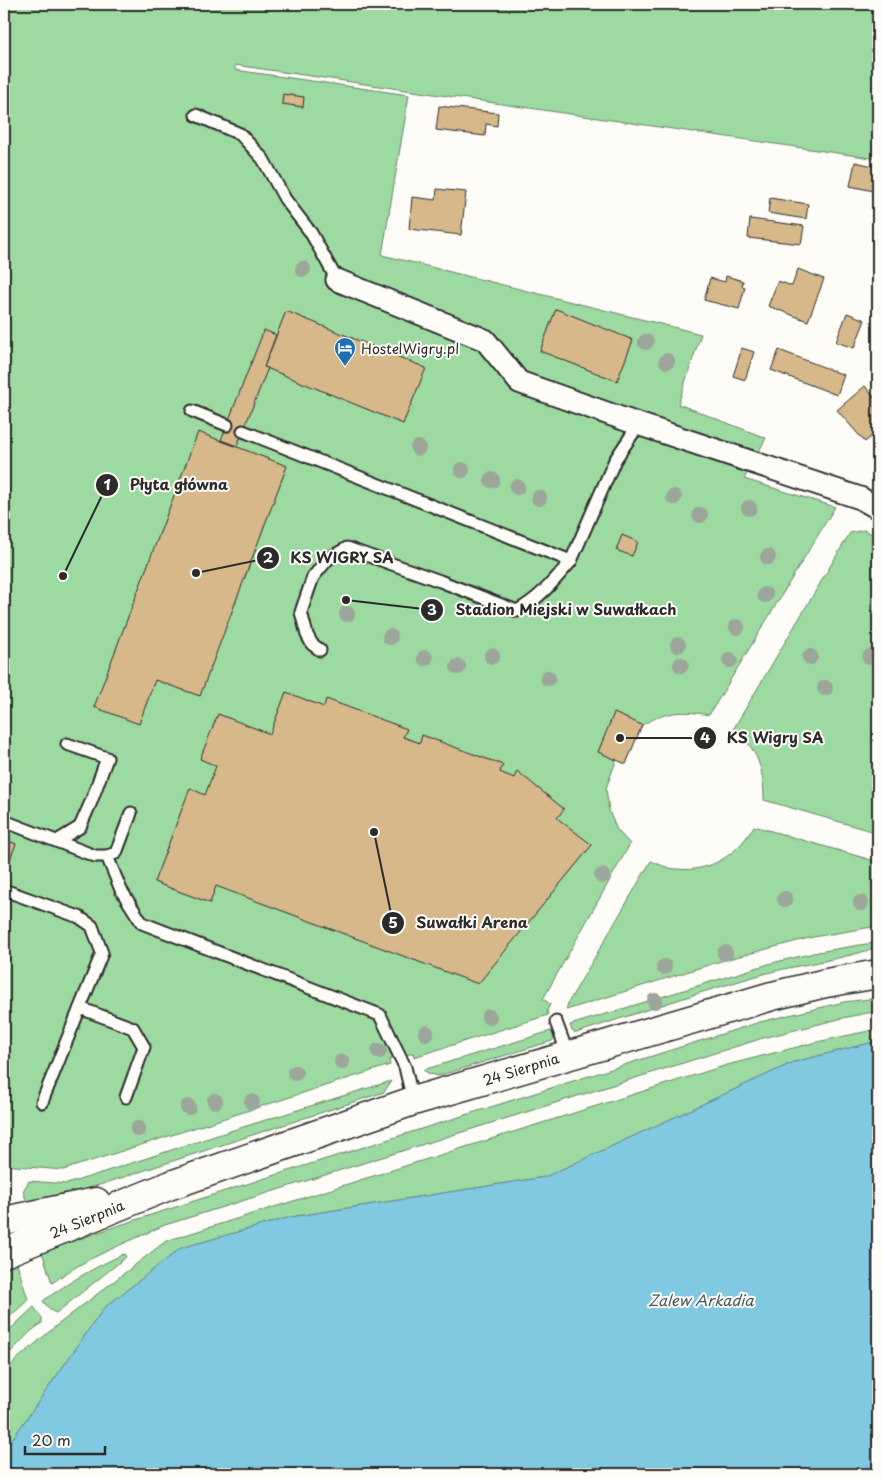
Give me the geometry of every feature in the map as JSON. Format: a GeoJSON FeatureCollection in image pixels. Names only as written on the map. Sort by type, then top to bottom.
{"type":"FeatureCollection","features":[{"type":"Feature","properties":{"kind":"main road","name":"24 Sierpnia"},"geometry":{"type":"LineString","coordinates":[[4,1253],[170,1185],[413,1101],[568,1054],[772,996],[826,982],[878,974]]}},
{"type":"Feature","properties":{"kind":"main road","name":"24 Sierpnia"},"geometry":{"type":"LineString","coordinates":[[4,1221],[170,1185]]}},
{"type":"Feature","properties":{"kind":"street"},"geometry":{"type":"LineString","coordinates":[[337,280],[484,340],[519,382],[860,498],[878,508]]}},
{"type":"Feature","properties":{"kind":"lane"},"geometry":{"type":"LineString","coordinates":[[196,115],[240,134],[263,159],[285,199],[311,233],[337,280]]}},
{"type":"Feature","properties":{"kind":"lane"},"geometry":{"type":"LineString","coordinates":[[192,412],[227,425]]}},
{"type":"Feature","properties":{"kind":"lane"},"geometry":{"type":"LineString","coordinates":[[320,650],[312,644],[307,635],[301,612],[312,577],[328,558],[347,548],[517,611],[533,602],[571,561],[615,460],[639,424]]}},
{"type":"Feature","properties":{"kind":"lane"},"geometry":{"type":"LineString","coordinates":[[243,431],[571,561]]}},
{"type":"Feature","properties":{"kind":"lane"},"geometry":{"type":"LineString","coordinates":[[57,841],[80,826],[107,758],[67,744]]}},
{"type":"Feature","properties":{"kind":"lane"},"geometry":{"type":"LineString","coordinates":[[4,822],[95,856],[107,856],[116,853],[131,812]]}},
{"type":"Feature","properties":{"kind":"lane"},"geometry":{"type":"LineString","coordinates":[[107,856],[121,890],[142,923],[380,1015],[405,1067],[413,1101]]}},
{"type":"Feature","properties":{"kind":"lane"},"geometry":{"type":"LineString","coordinates":[[4,890],[79,917],[92,926],[102,953],[42,1102]]}},
{"type":"Feature","properties":{"kind":"lane"},"geometry":{"type":"LineString","coordinates":[[80,1008],[133,1028],[144,1047],[126,1097]]}},
{"type":"Feature","properties":{"kind":"lane"},"geometry":{"type":"LineString","coordinates":[[556,1022],[568,1054]]}},
{"type":"Feature","properties":{"kind":"green space"},"geometry":{"type":"Polygon","coordinates":[[[4,4],[878,4],[878,159],[235,65],[235,70],[409,95],[382,255],[701,334],[678,404],[766,438],[744,479],[835,507],[709,715],[683,712],[667,714],[642,725],[631,721],[606,788],[609,811],[617,830],[630,844],[543,999],[550,1004],[547,1011],[548,1015],[414,1057],[413,1053],[389,1060],[390,1065],[63,1170],[4,1165],[4,4]]]}},
{"type":"Feature","properties":{"kind":"green space"},"geometry":{"type":"Polygon","coordinates":[[[864,530],[878,537],[878,833],[764,800],[763,778],[758,760],[742,736],[734,728],[850,533],[864,530]]]}},
{"type":"Feature","properties":{"kind":"green space"},"geometry":{"type":"Polygon","coordinates":[[[754,826],[878,862],[878,926],[813,937],[721,961],[566,1010],[568,1003],[651,861],[677,869],[701,868],[712,865],[722,860],[740,845],[754,826]]]}},
{"type":"Feature","properties":{"kind":"green space"},"geometry":{"type":"Polygon","coordinates":[[[878,942],[878,947],[865,951],[746,979],[576,1033],[572,1031],[570,1025],[772,963],[818,952],[878,942]]]}},
{"type":"Feature","properties":{"kind":"green space"},"geometry":{"type":"Polygon","coordinates":[[[878,998],[878,1011],[763,1038],[162,1226],[77,1266],[52,1283],[42,1252],[114,1227],[760,1022],[844,1002],[878,998]]]}},
{"type":"Feature","properties":{"kind":"green space"},"geometry":{"type":"Polygon","coordinates":[[[878,1029],[878,1041],[794,1062],[545,1177],[291,1217],[181,1248],[104,1308],[4,1451],[4,1374],[16,1360],[56,1326],[166,1241],[727,1065],[817,1042],[878,1029]]]}},
{"type":"Feature","properties":{"kind":"green space"},"geometry":{"type":"Polygon","coordinates":[[[551,1031],[554,1038],[552,1041],[438,1076],[423,1070],[551,1031]]]}},
{"type":"Feature","properties":{"kind":"green space"},"geometry":{"type":"Polygon","coordinates":[[[391,1081],[384,1092],[29,1208],[23,1191],[29,1181],[67,1184],[391,1081]]]}},
{"type":"Feature","properties":{"kind":"green space"},"geometry":{"type":"Polygon","coordinates":[[[124,1254],[126,1257],[56,1313],[50,1310],[43,1301],[82,1275],[124,1254]]]}},
{"type":"Feature","properties":{"kind":"green space"},"geometry":{"type":"Polygon","coordinates":[[[16,1260],[28,1300],[4,1322],[4,1267],[16,1260]]]}},
{"type":"Feature","properties":{"kind":"green space"},"geometry":{"type":"Polygon","coordinates":[[[34,1307],[42,1318],[42,1323],[30,1332],[4,1359],[4,1335],[34,1307]]]}},
{"type":"Feature","properties":{"kind":"water","name":"Zalew Arkadia"},"geometry":{"type":"Polygon","coordinates":[[[878,1041],[878,1474],[4,1474],[4,1451],[104,1308],[181,1248],[291,1217],[545,1177],[794,1062],[878,1041]]]}},
{"type":"Feature","properties":{"kind":"building"},"geometry":{"type":"Polygon","coordinates":[[[283,94],[304,97],[303,107],[282,104],[283,94]]]}},
{"type":"Feature","properties":{"kind":"building"},"geometry":{"type":"Polygon","coordinates":[[[439,106],[498,113],[497,126],[486,124],[485,136],[436,130],[439,106]]]}},
{"type":"Feature","properties":{"kind":"building"},"geometry":{"type":"Polygon","coordinates":[[[855,162],[878,167],[878,192],[850,186],[855,162]]]}},
{"type":"Feature","properties":{"kind":"building"},"geometry":{"type":"Polygon","coordinates":[[[437,189],[466,192],[461,235],[409,229],[412,197],[436,200],[437,189]]]}},
{"type":"Feature","properties":{"kind":"building"},"geometry":{"type":"Polygon","coordinates":[[[770,198],[808,204],[806,219],[768,213],[770,198]]]}},
{"type":"Feature","properties":{"kind":"building"},"geometry":{"type":"Polygon","coordinates":[[[750,219],[804,226],[801,244],[748,238],[750,219]]]}},
{"type":"Feature","properties":{"kind":"building"},"geometry":{"type":"Polygon","coordinates":[[[798,269],[824,279],[808,321],[768,306],[778,281],[792,286],[798,269]]]}},
{"type":"Feature","properties":{"kind":"building"},"geometry":{"type":"Polygon","coordinates":[[[726,276],[743,281],[742,286],[745,287],[739,309],[704,300],[710,278],[725,282],[726,276]]]}},
{"type":"Feature","properties":{"kind":"building"},"geometry":{"type":"Polygon","coordinates":[[[556,309],[633,340],[617,381],[540,351],[556,309]]]}},
{"type":"Feature","properties":{"kind":"building","name":"HostelWigry.pl"},"geometry":{"type":"Polygon","coordinates":[[[286,311],[426,368],[403,424],[264,367],[286,311]]]}},
{"type":"Feature","properties":{"kind":"building"},"geometry":{"type":"Polygon","coordinates":[[[847,313],[865,320],[854,348],[836,342],[847,313]]]}},
{"type":"Feature","properties":{"kind":"building"},"geometry":{"type":"Polygon","coordinates":[[[264,330],[276,335],[264,367],[268,368],[237,446],[221,440],[264,330]]]}},
{"type":"Feature","properties":{"kind":"building"},"geometry":{"type":"Polygon","coordinates":[[[742,348],[754,352],[745,380],[733,376],[742,348]]]}},
{"type":"Feature","properties":{"kind":"building"},"geometry":{"type":"Polygon","coordinates":[[[779,350],[844,375],[837,395],[771,370],[779,350]]]}},
{"type":"Feature","properties":{"kind":"building"},"geometry":{"type":"Polygon","coordinates":[[[865,386],[878,402],[878,430],[865,442],[837,410],[865,386]]]}},
{"type":"Feature","properties":{"kind":"building"},"geometry":{"type":"Polygon","coordinates":[[[198,432],[287,466],[200,696],[155,680],[139,724],[94,707],[198,432]]]}},
{"type":"Feature","properties":{"kind":"building"},"geometry":{"type":"Polygon","coordinates":[[[622,535],[638,542],[632,556],[616,550],[622,535]]]}},
{"type":"Feature","properties":{"kind":"building"},"geometry":{"type":"Polygon","coordinates":[[[286,692],[324,707],[326,699],[407,729],[403,737],[420,743],[422,735],[503,765],[500,772],[514,778],[517,771],[564,809],[557,818],[592,845],[478,984],[216,886],[210,903],[154,882],[190,788],[205,795],[216,766],[200,759],[218,714],[270,734],[286,692]]]}},
{"type":"Feature","properties":{"kind":"building"},"geometry":{"type":"Polygon","coordinates":[[[614,713],[642,725],[626,764],[598,752],[614,713]]]}},
{"type":"Feature","properties":{"kind":"building"},"geometry":{"type":"Polygon","coordinates":[[[4,839],[16,844],[4,875],[4,839]]]}},
{"type":"Feature","properties":{"kind":"place","name":"HostelWigry.pl"},"geometry":{"type":"Point","coordinates":[345,367]}},
{"type":"Feature","properties":{"kind":"place","name":"KS WIGRY SA"},"geometry":{"type":"Point","coordinates":[196,573]}},
{"type":"Feature","properties":{"kind":"place","name":"Płyta główna"},"geometry":{"type":"Point","coordinates":[63,576]}},
{"type":"Feature","properties":{"kind":"place","name":"Stadion Miejski w Suwałkach"},"geometry":{"type":"Point","coordinates":[346,600]}},
{"type":"Feature","properties":{"kind":"place","name":"KS Wigry SA"},"geometry":{"type":"Point","coordinates":[620,738]}},
{"type":"Feature","properties":{"kind":"place","name":"Suwałki Arena"},"geometry":{"type":"Point","coordinates":[374,832]}}]}
